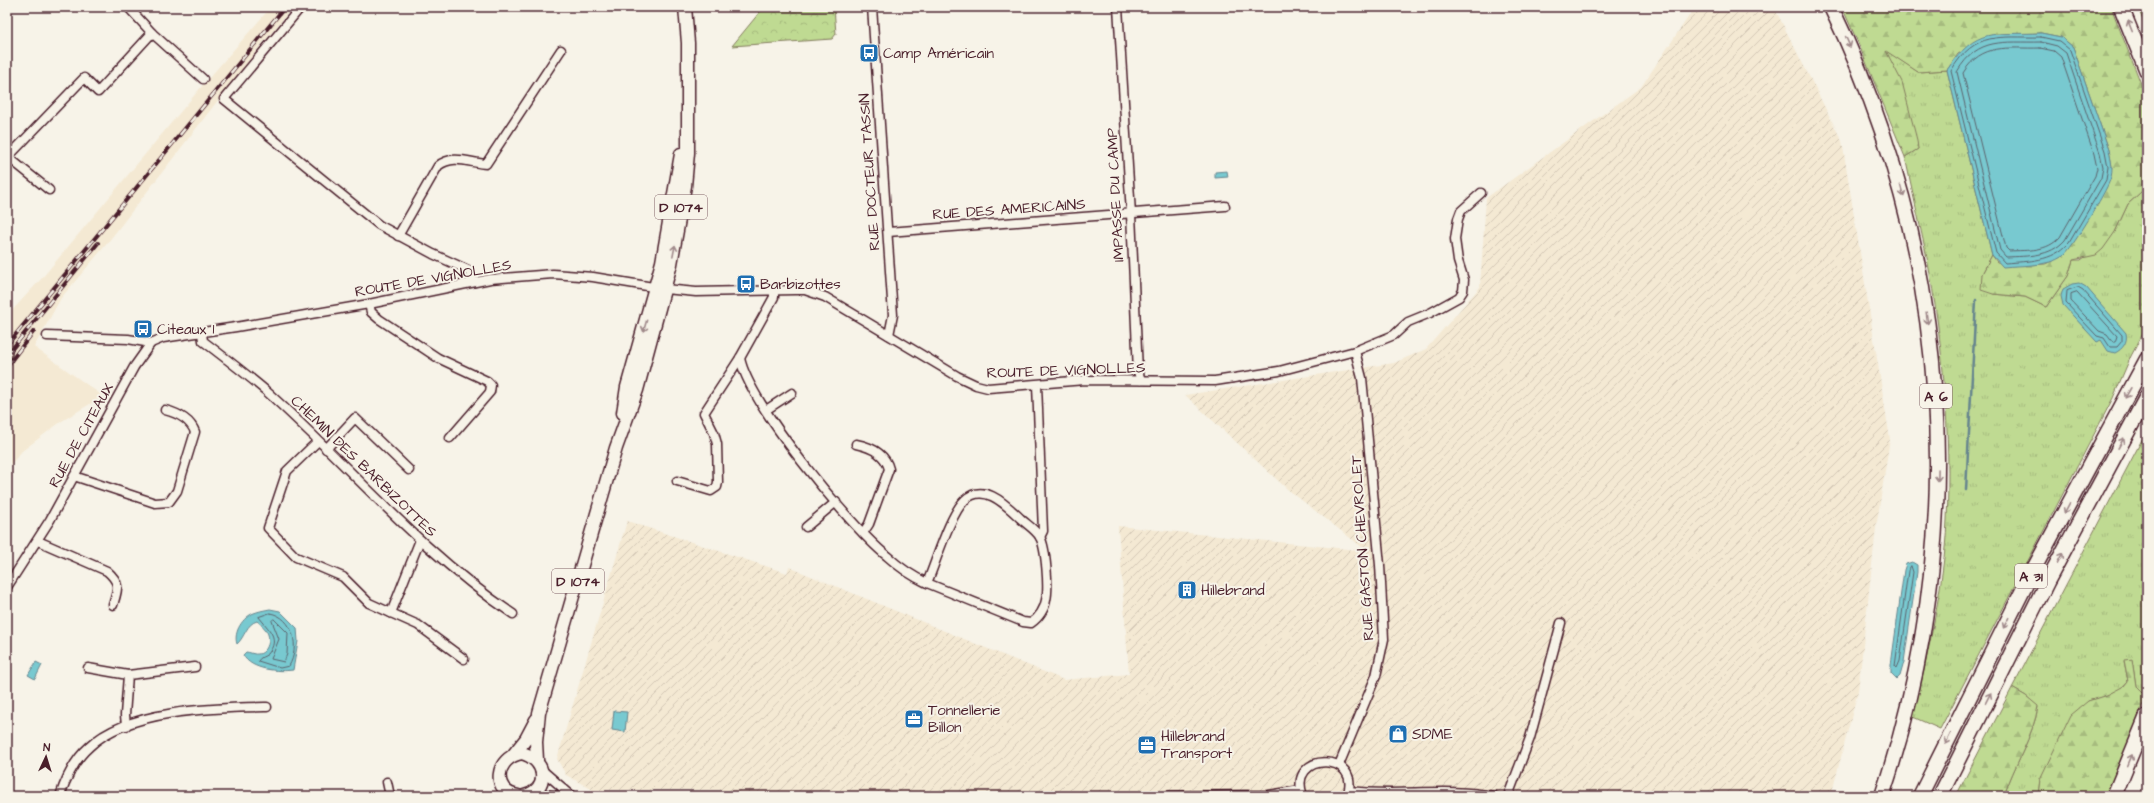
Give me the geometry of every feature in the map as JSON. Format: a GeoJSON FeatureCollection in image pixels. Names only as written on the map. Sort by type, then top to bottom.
{"type":"FeatureCollection","features":[{"type":"Feature","properties":{"kind":"highway","name":"A 6"},"geometry":{"type":"LineString","coordinates":[[1831,7],[1871,98],[1902,191],[1922,282],[1932,352],[1936,402],[1937,500],[1929,598],[1911,694],[1882,796]]}},
{"type":"Feature","properties":{"kind":"highway"},"geometry":{"type":"LineString","coordinates":[[2121,7],[2147,71]]}},
{"type":"Feature","properties":{"kind":"highway","name":"A 31"},"geometry":{"type":"LineString","coordinates":[[1920,796],[2028,581],[2147,359]]}},
{"type":"Feature","properties":{"kind":"highway","name":"A 31"},"geometry":{"type":"LineString","coordinates":[[1940,796],[2047,582],[2147,396]]}},
{"type":"Feature","properties":{"kind":"highway"},"geometry":{"type":"LineString","coordinates":[[2114,796],[2147,716]]}},
{"type":"Feature","properties":{"kind":"main road","name":"D 1074"},"geometry":{"type":"LineString","coordinates":[[539,765],[536,742],[539,713],[616,448],[637,390],[685,186],[688,153],[688,43],[685,7]]}},
{"type":"Feature","properties":{"kind":"main road","name":"D 1074"},"geometry":{"type":"LineString","coordinates":[[514,754],[526,739],[539,713]]}},
{"type":"Feature","properties":{"kind":"main road"},"geometry":{"type":"LineString","coordinates":[[514,754],[526,754],[539,765],[540,784],[526,795],[505,792],[499,777],[500,770],[505,761],[514,754]]}},
{"type":"Feature","properties":{"kind":"street"},"geometry":{"type":"LineString","coordinates":[[128,7],[152,33],[203,79]]}},
{"type":"Feature","properties":{"kind":"street"},"geometry":{"type":"LineString","coordinates":[[301,7],[224,99],[373,220],[398,236],[468,270],[474,282]]}},
{"type":"Feature","properties":{"kind":"street","name":"RUE DOCTEUR TASSIN"},"geometry":{"type":"LineString","coordinates":[[872,7],[893,315],[889,335]]}},
{"type":"Feature","properties":{"kind":"street","name":"IMPASSE DU CAMP"},"geometry":{"type":"LineString","coordinates":[[1118,7],[1131,214],[1138,372],[1141,380]]}},
{"type":"Feature","properties":{"kind":"street"},"geometry":{"type":"LineString","coordinates":[[49,190],[8,157],[84,78],[98,92],[152,33]]}},
{"type":"Feature","properties":{"kind":"street"},"geometry":{"type":"LineString","coordinates":[[398,236],[438,166],[445,161],[461,160],[486,164],[561,50]]}},
{"type":"Feature","properties":{"kind":"street","name":"ROUTE DE VIGNOLLES"},"geometry":{"type":"LineString","coordinates":[[47,336],[128,339],[151,343],[163,338],[202,333],[369,304],[474,282],[553,274],[593,278],[660,289],[696,292],[774,289],[805,290],[825,297],[957,376],[976,385],[988,388],[1085,380],[1199,382],[1232,379],[1308,365],[1352,352],[1394,335],[1408,322],[1430,313],[1459,297],[1463,291],[1464,280],[1458,261],[1456,239],[1458,218],[1461,211],[1481,193]]}},
{"type":"Feature","properties":{"kind":"street","name":"RUE DES AMERICAINS"},"geometry":{"type":"LineString","coordinates":[[888,232],[1225,206]]}},
{"type":"Feature","properties":{"kind":"street"},"geometry":{"type":"LineString","coordinates":[[677,481],[711,491],[717,487],[717,444],[714,433],[704,413],[740,358],[774,297],[774,289]]}},
{"type":"Feature","properties":{"kind":"street"},"geometry":{"type":"LineString","coordinates":[[369,304],[371,312],[379,319],[438,358],[487,381],[490,385],[490,392],[450,438]]}},
{"type":"Feature","properties":{"kind":"street","name":"CHEMIN DES BARBIZOTTES"},"geometry":{"type":"LineString","coordinates":[[202,333],[204,341],[265,390],[399,522],[482,593],[513,614]]}},
{"type":"Feature","properties":{"kind":"street","name":"RUE DE CITEAUX"},"geometry":{"type":"LineString","coordinates":[[7,587],[38,541],[137,362],[151,343]]}},
{"type":"Feature","properties":{"kind":"street","name":"RUE GASTON CHEVROLET"},"geometry":{"type":"LineString","coordinates":[[1338,765],[1376,676],[1384,639],[1380,565],[1362,378],[1352,352]]}},
{"type":"Feature","properties":{"kind":"street"},"geometry":{"type":"LineString","coordinates":[[740,358],[746,378],[766,410],[791,445],[836,502],[886,556],[913,576],[927,583],[1022,622],[1032,623],[1044,609],[1046,601],[1044,555],[1040,537],[1002,502],[988,495],[975,494],[966,500],[956,513],[927,583]]}},
{"type":"Feature","properties":{"kind":"street"},"geometry":{"type":"LineString","coordinates":[[1037,385],[1043,531],[1040,537]]}},
{"type":"Feature","properties":{"kind":"street"},"geometry":{"type":"LineString","coordinates":[[766,410],[792,393]]}},
{"type":"Feature","properties":{"kind":"street"},"geometry":{"type":"LineString","coordinates":[[74,476],[155,503],[168,502],[177,491],[196,435],[192,425],[178,413],[165,410]]}},
{"type":"Feature","properties":{"kind":"street"},"geometry":{"type":"LineString","coordinates":[[326,449],[355,418],[410,470]]}},
{"type":"Feature","properties":{"kind":"street"},"geometry":{"type":"LineString","coordinates":[[317,442],[287,471],[268,528],[296,557],[343,577],[369,602],[418,625],[464,659]]}},
{"type":"Feature","properties":{"kind":"street"},"geometry":{"type":"LineString","coordinates":[[856,444],[868,446],[885,458],[889,469],[869,524],[864,533]]}},
{"type":"Feature","properties":{"kind":"street"},"geometry":{"type":"LineString","coordinates":[[806,527],[836,502]]}},
{"type":"Feature","properties":{"kind":"street"},"geometry":{"type":"LineString","coordinates":[[391,613],[420,540]]}},
{"type":"Feature","properties":{"kind":"street"},"geometry":{"type":"LineString","coordinates":[[38,541],[107,572],[115,578],[118,585],[113,605]]}},
{"type":"Feature","properties":{"kind":"street"},"geometry":{"type":"LineString","coordinates":[[1508,796],[1530,738],[1561,623]]}},
{"type":"Feature","properties":{"kind":"street"},"geometry":{"type":"LineString","coordinates":[[88,668],[128,675],[195,667]]}},
{"type":"Feature","properties":{"kind":"street"},"geometry":{"type":"LineString","coordinates":[[126,726],[125,715],[128,675]]}},
{"type":"Feature","properties":{"kind":"street"},"geometry":{"type":"LineString","coordinates":[[60,796],[77,759],[100,738],[126,726],[154,717],[194,710],[267,707]]}},
{"type":"Feature","properties":{"kind":"street"},"geometry":{"type":"LineString","coordinates":[[1169,796],[1269,795],[1302,793],[1303,774],[1315,763],[1323,761],[1338,765],[1348,776],[1348,793],[1464,792],[1494,796]]}},
{"type":"Feature","properties":{"kind":"street"},"geometry":{"type":"LineString","coordinates":[[539,765],[572,796]]}},
{"type":"Feature","properties":{"kind":"street"},"geometry":{"type":"LineString","coordinates":[[387,782],[390,796]]}},
{"type":"Feature","properties":{"kind":"street"},"geometry":{"type":"LineString","coordinates":[[526,795],[565,796]]}},
{"type":"Feature","properties":{"kind":"shaded area"},"geometry":{"type":"Polygon","coordinates":[[[271,7],[293,7],[257,50],[105,246],[61,298],[34,347],[103,396],[62,421],[22,451],[7,469],[7,316],[42,278],[202,86],[271,7]]]}},
{"type":"Feature","properties":{"kind":"shaded area"},"geometry":{"type":"Polygon","coordinates":[[[1695,7],[1774,7],[1842,141],[1890,439],[1876,528],[1858,691],[1831,796],[721,796],[722,790],[593,790],[566,775],[557,759],[627,521],[787,573],[789,567],[1064,680],[1129,674],[1118,526],[1367,551],[1286,488],[1185,395],[1394,363],[1426,349],[1480,287],[1486,198],[1641,87],[1695,7]]]}},
{"type":"Feature","properties":{"kind":"green space"},"geometry":{"type":"Polygon","coordinates":[[[764,7],[834,7],[836,34],[832,39],[732,46],[764,7]]]}},
{"type":"Feature","properties":{"kind":"green space"},"geometry":{"type":"Polygon","coordinates":[[[1842,7],[2111,7],[2147,99],[2147,193],[2142,191],[2128,204],[2115,232],[2103,249],[2096,255],[2073,260],[2068,276],[2046,307],[2025,297],[1993,294],[1981,290],[1982,274],[1992,255],[1997,262],[2027,265],[2045,264],[2063,256],[2112,167],[2109,150],[2073,47],[2061,37],[2041,33],[1992,35],[1958,54],[1947,70],[1918,72],[1886,51],[1902,82],[1917,140],[1918,149],[1905,157],[1842,7]]]}},
{"type":"Feature","properties":{"kind":"green space"},"geometry":{"type":"Polygon","coordinates":[[[2138,7],[2147,7],[2147,32],[2138,7]]]}},
{"type":"Feature","properties":{"kind":"green space"},"geometry":{"type":"Polygon","coordinates":[[[1886,50],[1918,72],[1947,70],[1992,255],[1982,274],[1993,294],[2025,297],[2046,307],[2068,276],[2073,260],[2081,260],[2115,232],[2128,204],[2142,191],[2147,193],[2147,326],[2131,356],[2113,398],[1940,729],[1913,717],[1943,570],[1948,488],[1947,422],[1933,290],[1905,157],[1918,149],[1886,50]]]}},
{"type":"Feature","properties":{"kind":"green space"},"geometry":{"type":"Polygon","coordinates":[[[2147,430],[2147,516],[2145,551],[2147,554],[2147,609],[2144,617],[2147,622],[2146,696],[2136,686],[2132,660],[2124,661],[2128,681],[2115,692],[2088,701],[2040,779],[2038,796],[2004,796],[2028,740],[2036,718],[2038,707],[2026,696],[2012,688],[2147,430]]]}},
{"type":"Feature","properties":{"kind":"green space"},"geometry":{"type":"Polygon","coordinates":[[[2147,516],[2147,554],[2145,552],[2147,516]]]}},
{"type":"Feature","properties":{"kind":"green space"},"geometry":{"type":"Polygon","coordinates":[[[2132,659],[2136,686],[2146,696],[2118,770],[2106,796],[2038,796],[2040,779],[2071,715],[2088,701],[2107,695],[2124,686],[2128,681],[2124,660],[2132,659]]]}},
{"type":"Feature","properties":{"kind":"green space"},"geometry":{"type":"Polygon","coordinates":[[[2012,688],[2026,696],[2038,706],[2028,740],[2004,796],[1956,796],[2012,688]]]}},
{"type":"Feature","properties":{"kind":"water"},"geometry":{"type":"Polygon","coordinates":[[[2041,33],[2061,37],[2073,47],[2109,150],[2112,173],[2096,207],[2074,243],[2063,256],[2057,260],[2042,264],[2003,267],[1992,255],[1947,70],[1958,56],[1977,39],[1998,34],[2041,33]]]}},
{"type":"Feature","properties":{"kind":"water"},"geometry":{"type":"Polygon","coordinates":[[[1227,171],[1228,177],[1215,178],[1215,172],[1227,171]]]}},
{"type":"Feature","properties":{"kind":"water"},"geometry":{"type":"Polygon","coordinates":[[[2079,283],[2086,287],[2126,333],[2124,345],[2115,353],[2108,351],[2101,340],[2097,342],[2063,305],[2061,296],[2063,289],[2072,284],[2079,283]]]}},
{"type":"Feature","properties":{"kind":"water"},"geometry":{"type":"Polygon","coordinates":[[[1912,562],[1917,565],[1917,572],[1904,662],[1900,676],[1897,679],[1891,673],[1891,665],[1904,570],[1906,564],[1912,562]]]}},
{"type":"Feature","properties":{"kind":"water"},"geometry":{"type":"Polygon","coordinates":[[[270,609],[280,611],[297,628],[298,641],[293,670],[280,671],[258,667],[247,660],[243,655],[246,652],[261,654],[268,645],[268,633],[257,621],[250,625],[237,644],[236,635],[243,621],[254,613],[270,609]]]}},
{"type":"Feature","properties":{"kind":"water"},"geometry":{"type":"Polygon","coordinates":[[[36,662],[42,665],[35,679],[28,675],[36,662]]]}},
{"type":"Feature","properties":{"kind":"water"},"geometry":{"type":"Polygon","coordinates":[[[614,711],[627,712],[625,732],[612,730],[614,711]]]}},
{"type":"Feature","properties":{"kind":"waterway"},"geometry":{"type":"LineString","coordinates":[[1966,490],[1976,300]]}},
{"type":"Feature","properties":{"kind":"railway"},"geometry":{"type":"LineString","coordinates":[[7,345],[285,7]]}},
{"type":"Feature","properties":{"kind":"railway"},"geometry":{"type":"LineString","coordinates":[[7,355],[98,243]]}},
{"type":"Feature","properties":{"kind":"railway"},"geometry":{"type":"LineString","coordinates":[[7,366],[34,331]]}},
{"type":"Feature","properties":{"kind":"place","name":"Camp Américain"},"geometry":{"type":"Point","coordinates":[869,53]}},
{"type":"Feature","properties":{"kind":"place","name":"Barbizottes"},"geometry":{"type":"Point","coordinates":[746,284]}},
{"type":"Feature","properties":{"kind":"place","name":"Citeaux 1"},"geometry":{"type":"Point","coordinates":[143,329]}},
{"type":"Feature","properties":{"kind":"place","name":"Hillebrand"},"geometry":{"type":"Point","coordinates":[1187,590]}},
{"type":"Feature","properties":{"kind":"place","name":"Tonnellerie Billon"},"geometry":{"type":"Point","coordinates":[914,719]}},
{"type":"Feature","properties":{"kind":"place","name":"SDME"},"geometry":{"type":"Point","coordinates":[1398,734]}},
{"type":"Feature","properties":{"kind":"place","name":"Hillebrand Transport"},"geometry":{"type":"Point","coordinates":[1147,745]}}]}
